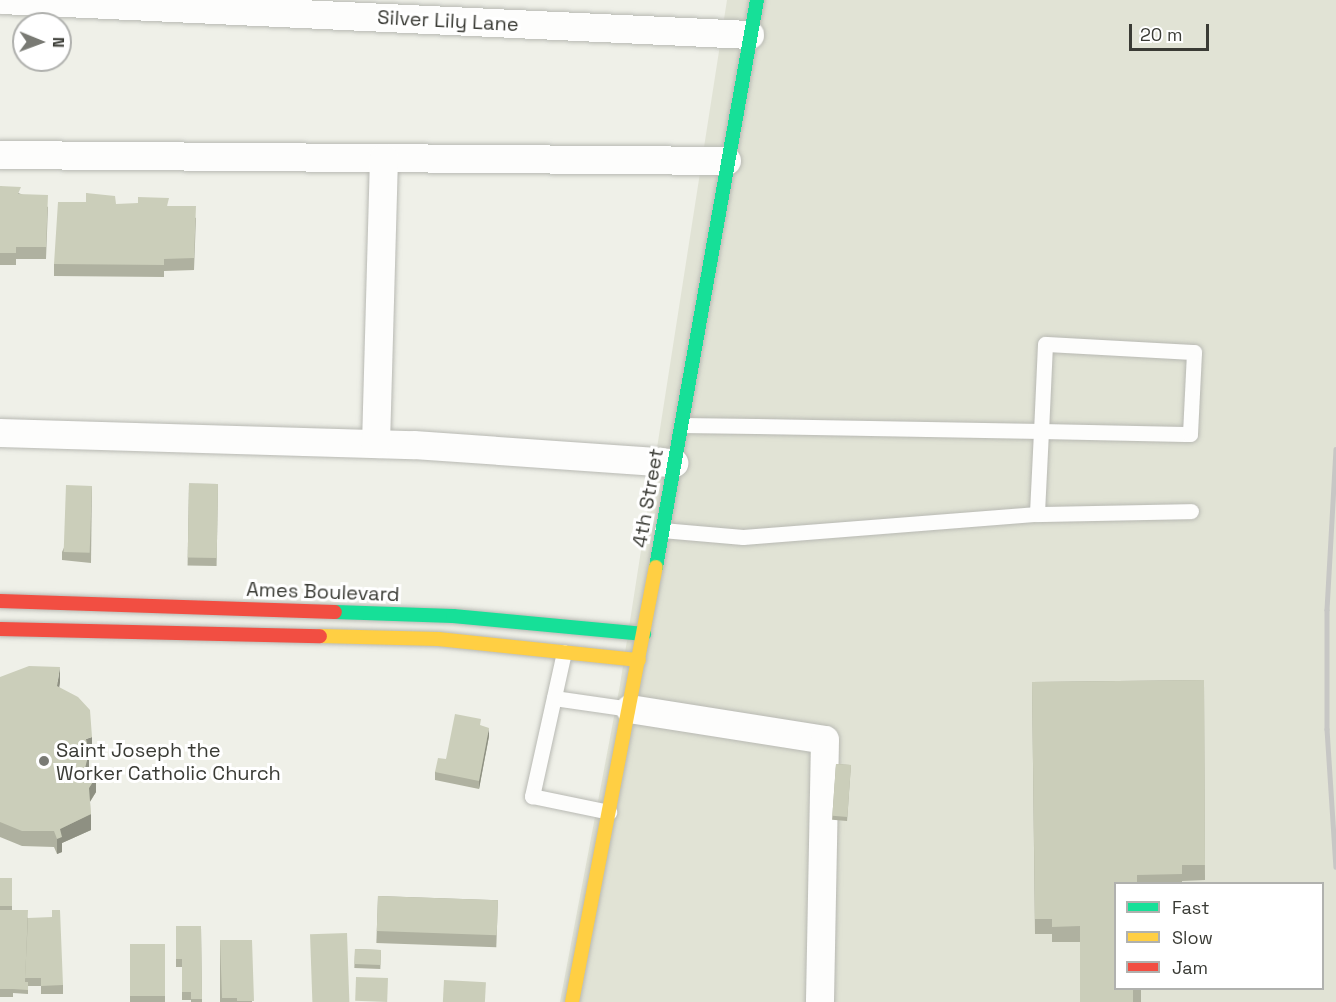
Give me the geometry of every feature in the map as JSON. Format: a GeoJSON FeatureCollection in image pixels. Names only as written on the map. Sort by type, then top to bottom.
{"type":"FeatureCollection","features":[{"type":"Feature","properties":{"kind":"street","name":"Silver Lily Lane"},"geometry":{"type":"LineString","coordinates":[[2,0],[750,35]]}},
{"type":"Feature","properties":{"kind":"street","name":"4th Street"},"geometry":{"type":"LineString","coordinates":[[572,1002],[644,634],[757,0]]}},
{"type":"Feature","properties":{"kind":"street"},"geometry":{"type":"LineString","coordinates":[[0,155],[727,161]]}},
{"type":"Feature","properties":{"kind":"street"},"geometry":{"type":"LineString","coordinates":[[376,444],[384,158]]}},
{"type":"Feature","properties":{"kind":"street"},"geometry":{"type":"LineString","coordinates":[[0,433],[376,444],[674,463]]}},
{"type":"Feature","properties":{"kind":"street","name":"Ames Boulevard"},"geometry":{"type":"LineString","coordinates":[[0,601],[453,616],[644,634]]}},
{"type":"Feature","properties":{"kind":"street"},"geometry":{"type":"LineString","coordinates":[[0,629],[438,639],[639,660]]}},
{"type":"Feature","properties":{"kind":"street"},"geometry":{"type":"LineString","coordinates":[[630,709],[825,740],[819,1002]]}},
{"type":"Feature","properties":{"kind":"lane"},"geometry":{"type":"LineString","coordinates":[[681,425],[1041,431],[1190,434],[1194,352],[1045,344],[1041,431],[1037,514]]}},
{"type":"Feature","properties":{"kind":"lane"},"geometry":{"type":"LineString","coordinates":[[662,530],[743,537],[1037,514],[1191,511]]}},
{"type":"Feature","properties":{"kind":"lane"},"geometry":{"type":"LineString","coordinates":[[564,652],[532,796],[609,812]]}},
{"type":"Feature","properties":{"kind":"lane"},"geometry":{"type":"LineString","coordinates":[[554,698],[630,709]]}},
{"type":"Feature","properties":{"kind":"shaded area"},"geometry":{"type":"Polygon","coordinates":[[[727,0],[1336,0],[1336,1002],[560,1002],[620,685],[727,0]]]}},
{"type":"Feature","properties":{"kind":"building"},"geometry":{"type":"Polygon","coordinates":[[[0,186],[21,187],[18,194],[48,195],[46,247],[16,247],[16,253],[0,253],[0,186]]]}},
{"type":"Feature","properties":{"kind":"building"},"geometry":{"type":"Polygon","coordinates":[[[86,193],[115,196],[116,204],[138,203],[138,197],[169,198],[167,206],[196,206],[194,258],[164,259],[164,265],[54,264],[58,202],[86,202],[86,193]]]}},
{"type":"Feature","properties":{"kind":"building"},"geometry":{"type":"Polygon","coordinates":[[[189,483],[218,484],[217,558],[188,557],[189,483]]]}},
{"type":"Feature","properties":{"kind":"building"},"geometry":{"type":"Polygon","coordinates":[[[66,485],[92,486],[90,553],[64,552],[66,485]]]}},
{"type":"Feature","properties":{"kind":"building","name":"Saint Joseph the Worker Catholic Church"},"geometry":{"type":"Polygon","coordinates":[[[29,666],[60,667],[57,686],[78,697],[90,710],[92,737],[86,739],[89,753],[85,768],[96,777],[89,788],[91,814],[60,829],[62,837],[57,839],[54,831],[22,831],[0,822],[0,677],[29,666]]]}},
{"type":"Feature","properties":{"kind":"building"},"geometry":{"type":"Polygon","coordinates":[[[1204,680],[1205,865],[1182,865],[1182,874],[1137,875],[1137,882],[1114,882],[1114,990],[1133,990],[1133,1002],[1080,1002],[1080,926],[1052,927],[1052,919],[1035,919],[1032,682],[1204,680]]]}},
{"type":"Feature","properties":{"kind":"building"},"geometry":{"type":"Polygon","coordinates":[[[455,714],[481,719],[480,725],[489,728],[479,781],[435,772],[438,758],[446,759],[455,714]]]}},
{"type":"Feature","properties":{"kind":"building"},"geometry":{"type":"Polygon","coordinates":[[[836,764],[851,765],[847,817],[832,816],[836,764]]]}},
{"type":"Feature","properties":{"kind":"building"},"geometry":{"type":"Polygon","coordinates":[[[0,878],[12,878],[12,906],[0,906],[0,878]]]}},
{"type":"Feature","properties":{"kind":"building"},"geometry":{"type":"Polygon","coordinates":[[[378,896],[498,900],[497,935],[377,931],[378,896]]]}},
{"type":"Feature","properties":{"kind":"building"},"geometry":{"type":"Polygon","coordinates":[[[0,910],[28,910],[25,982],[28,982],[28,990],[13,989],[13,956],[0,956],[0,910]]]}},
{"type":"Feature","properties":{"kind":"building"},"geometry":{"type":"Polygon","coordinates":[[[52,910],[60,910],[63,985],[41,986],[41,978],[25,978],[28,918],[52,917],[52,910]]]}},
{"type":"Feature","properties":{"kind":"building"},"geometry":{"type":"Polygon","coordinates":[[[176,926],[201,926],[202,999],[191,999],[191,992],[182,992],[182,959],[176,959],[176,926]]]}},
{"type":"Feature","properties":{"kind":"building"},"geometry":{"type":"Polygon","coordinates":[[[347,933],[349,1002],[312,1002],[310,934],[347,933]]]}},
{"type":"Feature","properties":{"kind":"building"},"geometry":{"type":"Polygon","coordinates":[[[220,940],[252,940],[254,1001],[222,998],[220,940]]]}},
{"type":"Feature","properties":{"kind":"building"},"geometry":{"type":"Polygon","coordinates":[[[130,944],[165,944],[165,996],[130,996],[130,944]]]}},
{"type":"Feature","properties":{"kind":"building"},"geometry":{"type":"Polygon","coordinates":[[[355,949],[381,950],[380,965],[354,964],[355,949]]]}},
{"type":"Feature","properties":{"kind":"building"},"geometry":{"type":"Polygon","coordinates":[[[0,956],[13,956],[13,989],[0,989],[0,956]]]}},
{"type":"Feature","properties":{"kind":"building"},"geometry":{"type":"Polygon","coordinates":[[[356,977],[388,978],[387,1002],[355,1001],[356,977]]]}},
{"type":"Feature","properties":{"kind":"building"},"geometry":{"type":"Polygon","coordinates":[[[444,980],[486,982],[485,1002],[443,1002],[444,980]]]}},
{"type":"Feature","properties":{"kind":"railway"},"geometry":{"type":"LineString","coordinates":[[1336,449],[1327,610],[1327,729],[1336,867]]}},
{"type":"Feature","properties":{"kind":"traffic: fast"},"geometry":{"type":"LineString","coordinates":[[656,567],[757,0]]}},
{"type":"Feature","properties":{"kind":"traffic: fast"},"geometry":{"type":"LineString","coordinates":[[335,612],[453,616],[644,634]]}},
{"type":"Feature","properties":{"kind":"traffic: slow"},"geometry":{"type":"LineString","coordinates":[[572,1002],[656,567]]}},
{"type":"Feature","properties":{"kind":"traffic: slow"},"geometry":{"type":"LineString","coordinates":[[320,636],[438,639],[639,660]]}},
{"type":"Feature","properties":{"kind":"traffic: jam"},"geometry":{"type":"LineString","coordinates":[[0,601],[335,612]]}},
{"type":"Feature","properties":{"kind":"traffic: jam"},"geometry":{"type":"LineString","coordinates":[[0,629],[320,636]]}},
{"type":"Feature","properties":{"kind":"place","name":"Saint Joseph the Worker Catholic Church"},"geometry":{"type":"Point","coordinates":[44,761]}}]}
